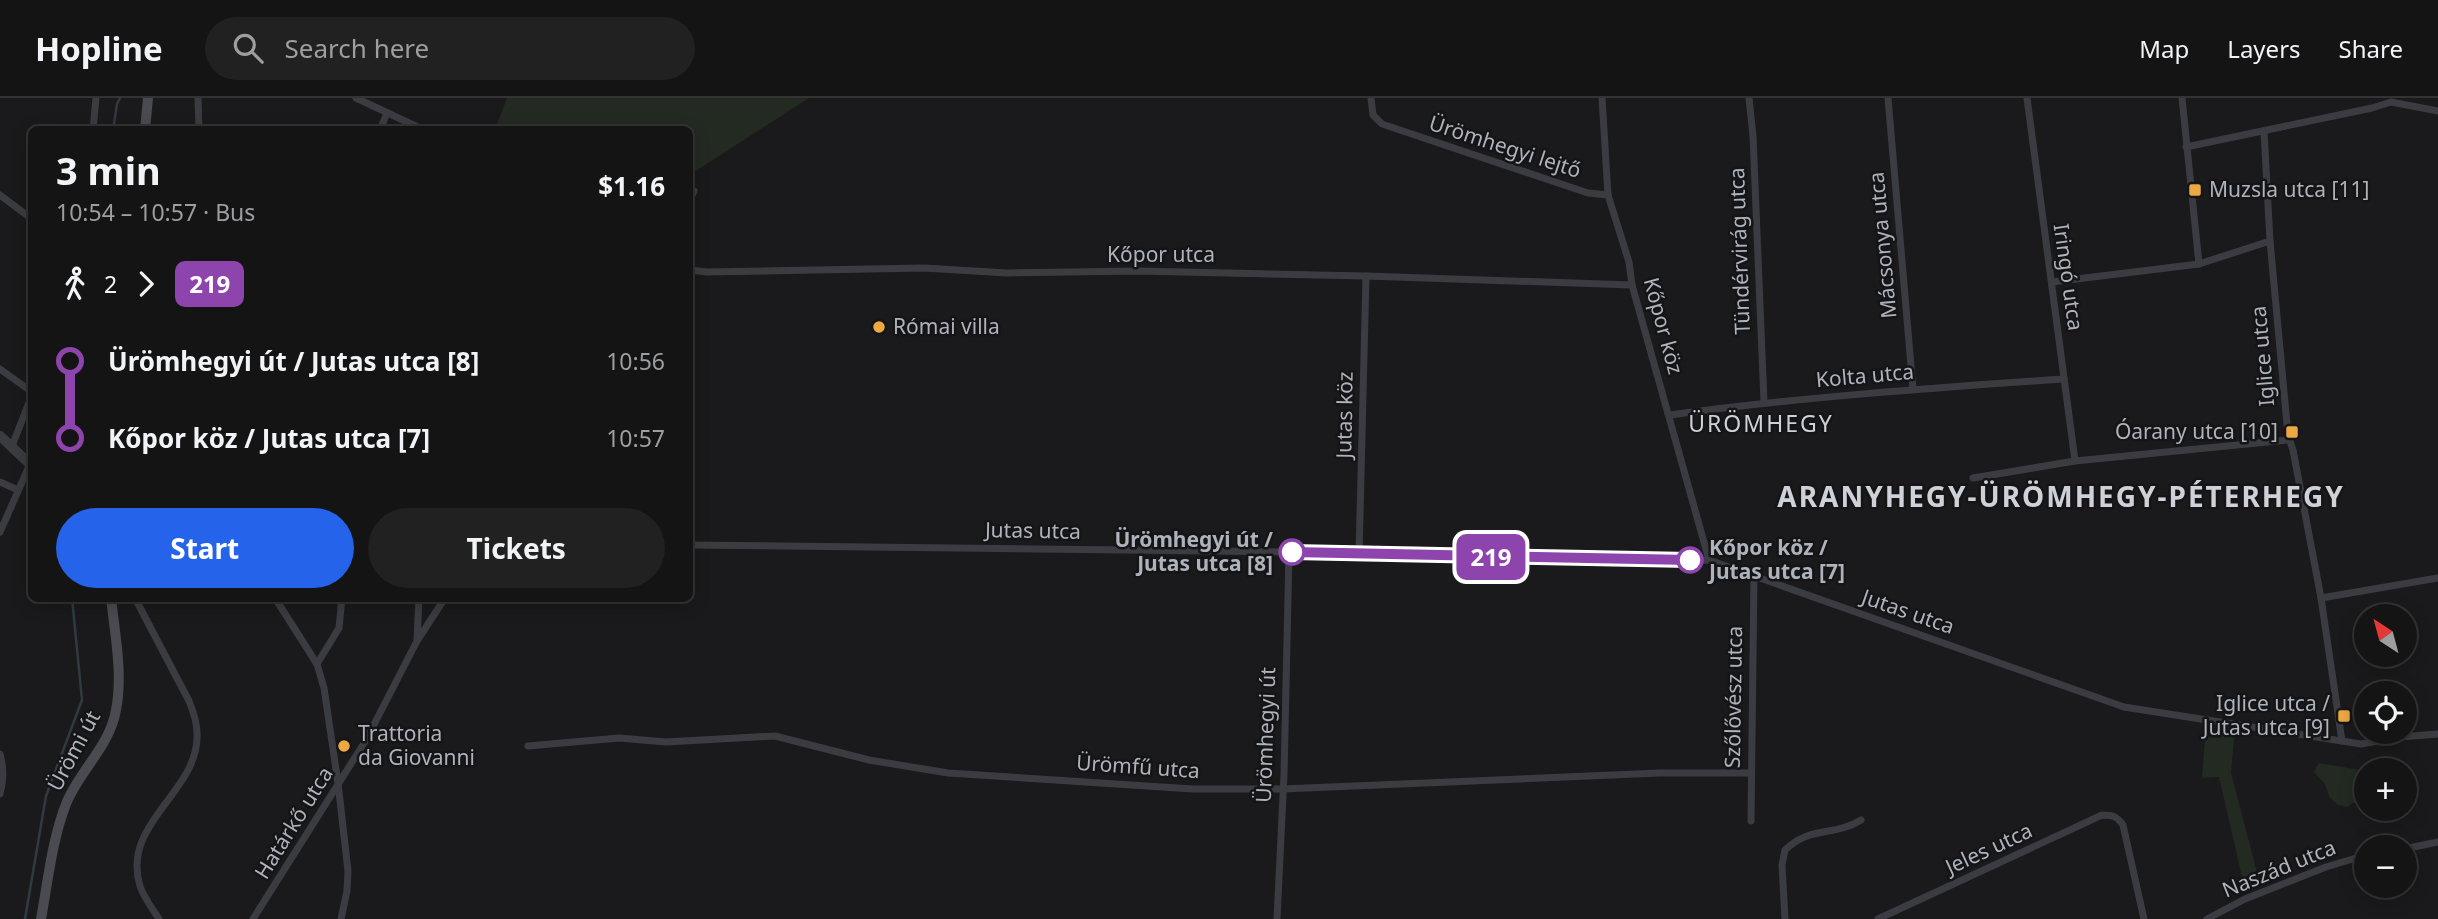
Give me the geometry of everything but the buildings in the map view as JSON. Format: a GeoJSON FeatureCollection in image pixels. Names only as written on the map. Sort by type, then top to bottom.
{"type":"FeatureCollection","features":[{"type":"Feature","properties":{"kind":"main road"},"geometry":{"type":"LineString","coordinates":[[145,126],[148,98]]}},
{"type":"Feature","properties":{"kind":"main road","name":"Ürömi út"},"geometry":{"type":"LineString","coordinates":[[41,919],[66,804],[76,783],[110,732],[116,712],[118,690],[111,602]]}},
{"type":"Feature","properties":{"kind":"street"},"geometry":{"type":"LineString","coordinates":[[93,126],[96,98]]}},
{"type":"Feature","properties":{"kind":"street"},"geometry":{"type":"LineString","coordinates":[[198,98],[199,126]]}},
{"type":"Feature","properties":{"kind":"street"},"geometry":{"type":"LineString","coordinates":[[356,98],[415,126]]}},
{"type":"Feature","properties":{"kind":"street","name":"Ürömhegyi lejtő"},"geometry":{"type":"LineString","coordinates":[[1371,98],[1373,115],[1382,124],[1588,193],[1608,195]]}},
{"type":"Feature","properties":{"kind":"street","name":"Kőpor köz"},"geometry":{"type":"LineString","coordinates":[[1602,98],[1608,195],[1629,262],[1632,285],[1709,560]]}},
{"type":"Feature","properties":{"kind":"street","name":"Tündérvirág utca"},"geometry":{"type":"LineString","coordinates":[[1749,98],[1754,136],[1764,402]]}},
{"type":"Feature","properties":{"kind":"street","name":"Mácsonya utca"},"geometry":{"type":"LineString","coordinates":[[1888,98],[1913,389]]}},
{"type":"Feature","properties":{"kind":"street","name":"Iringó utca"},"geometry":{"type":"LineString","coordinates":[[2027,98],[2075,461]]}},
{"type":"Feature","properties":{"kind":"street"},"geometry":{"type":"LineString","coordinates":[[2182,98],[2199,264]]}},
{"type":"Feature","properties":{"kind":"street"},"geometry":{"type":"LineString","coordinates":[[2186,147],[2372,108],[2391,100],[2438,111]]}},
{"type":"Feature","properties":{"kind":"street"},"geometry":{"type":"LineString","coordinates":[[382,126],[387,113]]}},
{"type":"Feature","properties":{"kind":"street","name":"Iglice utca"},"geometry":{"type":"LineString","coordinates":[[2264,131],[2270,241],[2290,440],[2320,598],[2343,741]]}},
{"type":"Feature","properties":{"kind":"street"},"geometry":{"type":"LineString","coordinates":[[0,195],[28,216]]}},
{"type":"Feature","properties":{"kind":"street"},"geometry":{"type":"LineString","coordinates":[[2052,282],[2199,264],[2270,241]]}},
{"type":"Feature","properties":{"kind":"street","name":"Kőpor utca"},"geometry":{"type":"LineString","coordinates":[[693,270],[919,268],[1007,273],[1138,271],[1632,285]]}},
{"type":"Feature","properties":{"kind":"street","name":"Jutas köz"},"geometry":{"type":"LineString","coordinates":[[1359,555],[1366,276]]}},
{"type":"Feature","properties":{"kind":"street"},"geometry":{"type":"LineString","coordinates":[[0,369],[28,390]]}},
{"type":"Feature","properties":{"kind":"street","name":"Kolta utca"},"geometry":{"type":"LineString","coordinates":[[1670,415],[1764,402],[2064,379]]}},
{"type":"Feature","properties":{"kind":"street"},"geometry":{"type":"LineString","coordinates":[[12,446],[28,404]]}},
{"type":"Feature","properties":{"kind":"street"},"geometry":{"type":"LineString","coordinates":[[0,436],[28,462]]}},
{"type":"Feature","properties":{"kind":"street"},"geometry":{"type":"LineString","coordinates":[[1973,478],[2075,461],[2290,440]]}},
{"type":"Feature","properties":{"kind":"street"},"geometry":{"type":"LineString","coordinates":[[0,532],[28,471]]}},
{"type":"Feature","properties":{"kind":"street"},"geometry":{"type":"LineString","coordinates":[[0,482],[18,490]]}},
{"type":"Feature","properties":{"kind":"street","name":"Jutas utca"},"geometry":{"type":"LineString","coordinates":[[693,545],[1709,560],[2124,707],[2361,744],[2438,734]]}},
{"type":"Feature","properties":{"kind":"street","name":"Ürömhegyi út"},"geometry":{"type":"LineString","coordinates":[[1277,919],[1289,552]]}},
{"type":"Feature","properties":{"kind":"street","name":"Szőlővész utca"},"geometry":{"type":"LineString","coordinates":[[1751,821],[1754,575]]}},
{"type":"Feature","properties":{"kind":"street"},"geometry":{"type":"LineString","coordinates":[[2320,598],[2438,578]]}},
{"type":"Feature","properties":{"kind":"street"},"geometry":{"type":"LineString","coordinates":[[137,602],[190,701],[197,739],[191,764],[151,822],[137,859],[139,884],[144,897],[159,919]]}},
{"type":"Feature","properties":{"kind":"street"},"geometry":{"type":"LineString","coordinates":[[278,602],[317,664],[328,711],[348,871],[341,919]]}},
{"type":"Feature","properties":{"kind":"street"},"geometry":{"type":"LineString","coordinates":[[317,664],[339,628],[342,602]]}},
{"type":"Feature","properties":{"kind":"street"},"geometry":{"type":"LineString","coordinates":[[417,642],[419,602]]}},
{"type":"Feature","properties":{"kind":"street","name":"Határkő utca"},"geometry":{"type":"LineString","coordinates":[[253,919],[366,740],[417,642],[442,602]]}},
{"type":"Feature","properties":{"kind":"street","name":"Ürömfű utca"},"geometry":{"type":"LineString","coordinates":[[528,746],[619,738],[666,742],[775,736],[869,760],[948,773],[1130,786],[1282,789],[1660,773],[1750,773]]}},
{"type":"Feature","properties":{"kind":"street"},"geometry":{"type":"LineString","coordinates":[[0,754],[3,774],[0,794]]}},
{"type":"Feature","properties":{"kind":"street","name":"Jeles utca"},"geometry":{"type":"LineString","coordinates":[[1878,919],[2102,815],[2115,816],[2123,825],[2144,919]]}},
{"type":"Feature","properties":{"kind":"street"},"geometry":{"type":"LineString","coordinates":[[1785,919],[1782,865],[1785,850],[1802,836],[1842,828],[1861,820]]}},
{"type":"Feature","properties":{"kind":"street"},"geometry":{"type":"LineString","coordinates":[[2417,846],[2438,842]]}},
{"type":"Feature","properties":{"kind":"street","name":"Naszád utca"},"geometry":{"type":"LineString","coordinates":[[2207,919],[2245,899],[2354,859]]}},
{"type":"Feature","properties":{"kind":"shaded area"},"geometry":{"type":"Polygon","coordinates":[[[507,98],[809,98],[694,172],[693,126],[496,126],[507,98]]]}},
{"type":"Feature","properties":{"kind":"shaded area"},"geometry":{"type":"Polygon","coordinates":[[[2225,726],[2235,727],[2231,773],[2258,876],[2243,881],[2219,777],[2202,778],[2205,737],[2219,738],[2225,726]]]}},
{"type":"Feature","properties":{"kind":"shaded area"},"geometry":{"type":"Polygon","coordinates":[[[2319,763],[2354,769],[2354,803],[2347,807],[2338,805],[2330,798],[2325,784],[2314,772],[2319,763]]]}},
{"type":"Feature","properties":{"kind":"waterway"},"geometry":{"type":"LineString","coordinates":[[114,126],[120,98]]}},
{"type":"Feature","properties":{"kind":"waterway"},"geometry":{"type":"LineString","coordinates":[[25,919],[46,796],[82,700],[72,602]]}},
{"type":"Feature","properties":{"kind":"bus line","name":"219"},"geometry":{"type":"LineString","coordinates":[[1292,552],[1690,560]]}},
{"type":"Feature","properties":{"kind":"place","name":"Muzsla utca [11]"},"geometry":{"type":"Point","coordinates":[2195,190]}},
{"type":"Feature","properties":{"kind":"place","name":"Római villa"},"geometry":{"type":"Point","coordinates":[879,327]}},
{"type":"Feature","properties":{"kind":"place","name":"Óarany utca [10]"},"geometry":{"type":"Point","coordinates":[2292,432]}},
{"type":"Feature","properties":{"kind":"place","name":"Ürömhegyi út / Jutas utca [8]"},"geometry":{"type":"Point","coordinates":[1292,552]}},
{"type":"Feature","properties":{"kind":"place","name":"Kőpor köz / Jutas utca [7]"},"geometry":{"type":"Point","coordinates":[1690,560]}},
{"type":"Feature","properties":{"kind":"place","name":"Iglice utca / Jutas utca [9]"},"geometry":{"type":"Point","coordinates":[2344,716]}},
{"type":"Feature","properties":{"kind":"place","name":"Trattoria da Giovanni"},"geometry":{"type":"Point","coordinates":[344,746]}},
{"type":"Feature","properties":{"kind":"district","name":"ÜRÖMHEGY"},"geometry":{"type":"Point","coordinates":[1761,424]}},
{"type":"Feature","properties":{"kind":"district","name":"ARANYHEGY-ÜRÖMHEGY-PÉTERHEGY"},"geometry":{"type":"Point","coordinates":[2061,497]}}]}
